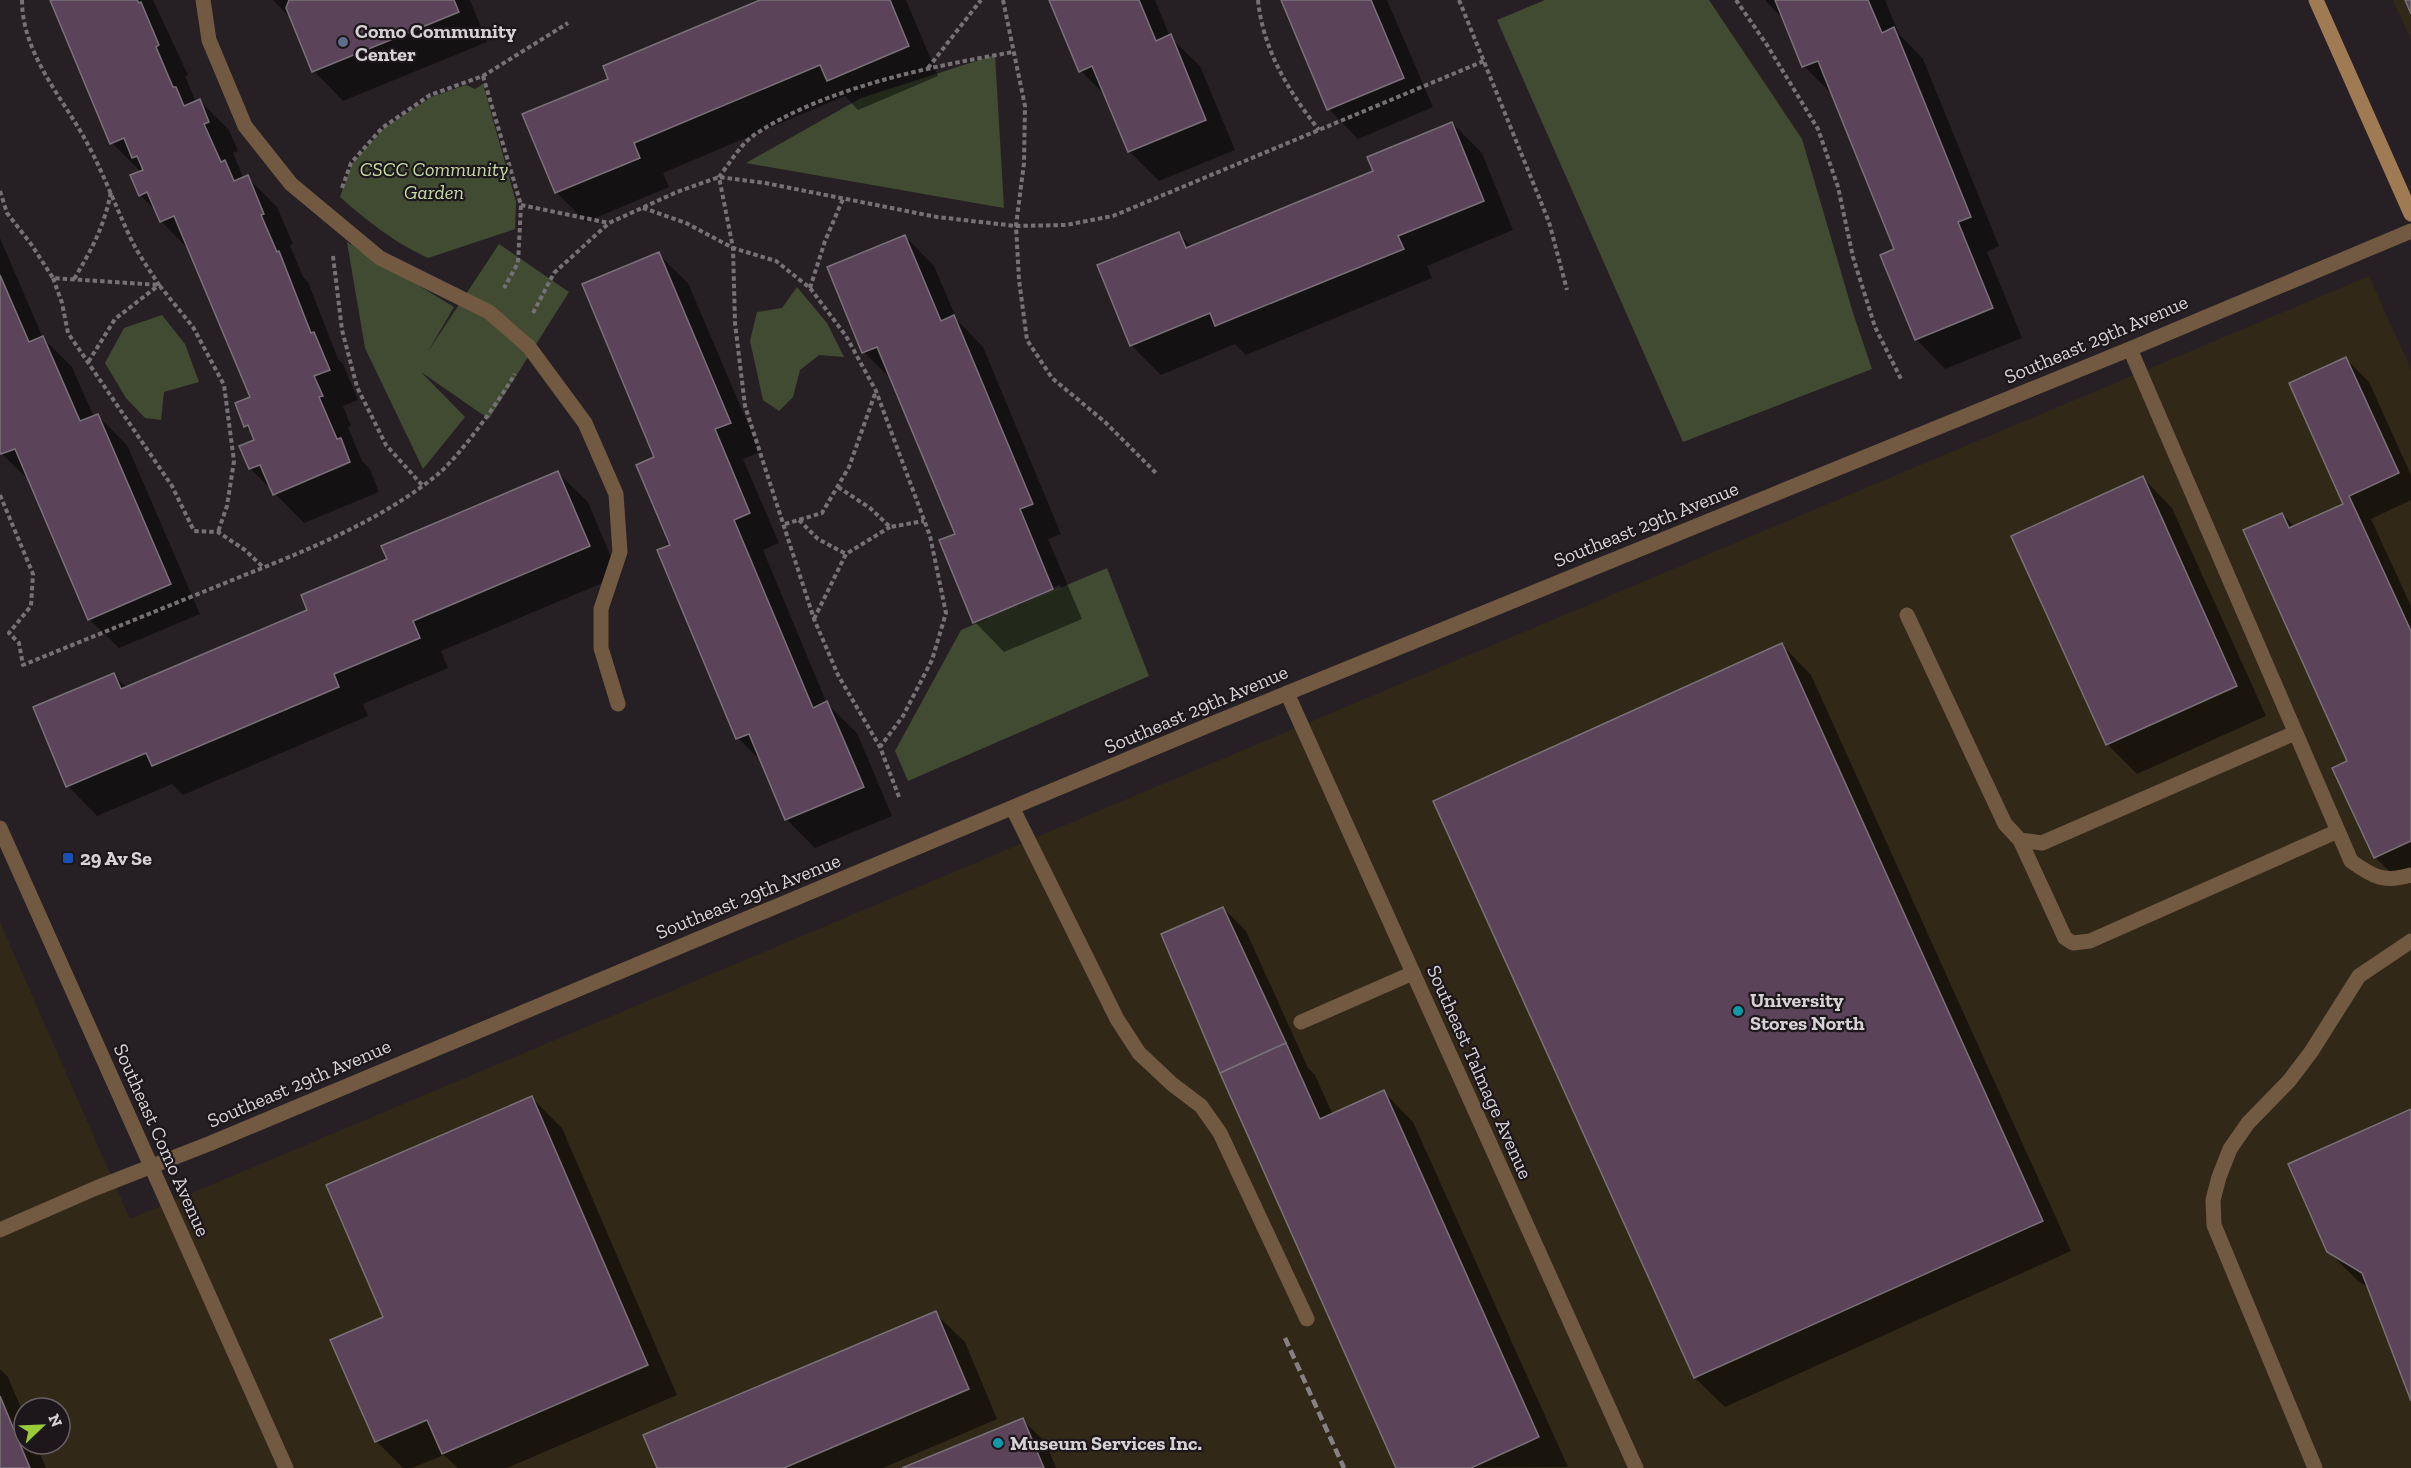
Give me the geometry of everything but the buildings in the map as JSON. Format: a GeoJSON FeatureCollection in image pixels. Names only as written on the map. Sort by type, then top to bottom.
{"type":"FeatureCollection","features":[{"type":"Feature","properties":{"kind":"main road"},"geometry":{"type":"LineString","coordinates":[[2316,0],[2411,214]]}},
{"type":"Feature","properties":{"kind":"street"},"geometry":{"type":"LineString","coordinates":[[203,0],[209,40],[245,126],[291,184],[380,258],[489,312],[529,347],[585,423],[616,494],[620,552],[601,609],[601,648],[618,704]]}},
{"type":"Feature","properties":{"kind":"street","name":"Southeast 29th Avenue"},"geometry":{"type":"LineString","coordinates":[[0,1230],[1287,693],[2411,231]]}},
{"type":"Feature","properties":{"kind":"street"},"geometry":{"type":"LineString","coordinates":[[2130,348],[2351,861],[2369,874],[2393,880],[2411,874]]}},
{"type":"Feature","properties":{"kind":"street"},"geometry":{"type":"LineString","coordinates":[[1907,615],[2005,824],[2020,840],[2065,938],[2073,943],[2090,941],[2338,831]]}},
{"type":"Feature","properties":{"kind":"street","name":"Southeast Talmage Avenue"},"geometry":{"type":"LineString","coordinates":[[1287,693],[1636,1468]]}},
{"type":"Feature","properties":{"kind":"street"},"geometry":{"type":"LineString","coordinates":[[2020,840],[2042,843],[2295,733]]}},
{"type":"Feature","properties":{"kind":"street"},"geometry":{"type":"LineString","coordinates":[[1013,809],[1117,1019],[1139,1053],[1172,1084],[1201,1106],[1220,1133],[1307,1319]]}},
{"type":"Feature","properties":{"kind":"street","name":"Southeast Como Avenue"},"geometry":{"type":"LineString","coordinates":[[0,828],[286,1468]]}},
{"type":"Feature","properties":{"kind":"street"},"geometry":{"type":"LineString","coordinates":[[2315,1468],[2214,1225],[2213,1200],[2230,1149],[2248,1123],[2289,1081],[2359,976],[2411,941]]}},
{"type":"Feature","properties":{"kind":"street"},"geometry":{"type":"LineString","coordinates":[[1301,1022],[1413,973]]}},
{"type":"Feature","properties":{"kind":"path"},"geometry":{"type":"LineString","coordinates":[[22,0],[22,13],[33,51],[85,140],[111,190],[131,238],[159,285],[194,327],[224,385],[234,461],[227,506],[218,532]]}},
{"type":"Feature","properties":{"kind":"path"},"geometry":{"type":"LineString","coordinates":[[927,69],[981,0]]}},
{"type":"Feature","properties":{"kind":"path"},"geometry":{"type":"LineString","coordinates":[[1003,0],[1024,106],[1024,163],[1016,226],[1018,280],[1027,340],[1052,378],[1105,422],[1156,472]]}},
{"type":"Feature","properties":{"kind":"path"},"geometry":{"type":"LineString","coordinates":[[1258,0],[1274,61],[1294,99],[1319,130]]}},
{"type":"Feature","properties":{"kind":"path"},"geometry":{"type":"LineString","coordinates":[[1459,0],[1549,222],[1567,290]]}},
{"type":"Feature","properties":{"kind":"path"},"geometry":{"type":"LineString","coordinates":[[1736,0],[1767,45],[1818,129],[1838,187],[1853,257],[1875,327],[1902,381]]}},
{"type":"Feature","properties":{"kind":"path"},"geometry":{"type":"LineString","coordinates":[[422,485],[386,445],[357,387],[342,330],[331,218],[351,163],[382,128],[430,95],[483,76],[568,23]]}},
{"type":"Feature","properties":{"kind":"path"},"geometry":{"type":"LineString","coordinates":[[899,796],[880,747],[838,675],[814,619],[745,406],[735,323],[733,248],[719,177],[752,136],[800,110],[865,86],[927,69],[1013,51]]}},
{"type":"Feature","properties":{"kind":"path"},"geometry":{"type":"LineString","coordinates":[[0,495],[33,574],[32,606],[9,633],[19,643],[23,665],[317,545],[381,513],[438,474],[466,442],[507,388],[529,347],[533,311],[554,273],[609,223],[677,192],[719,177],[937,217],[1016,226],[1066,225],[1113,216],[1484,61]]}},
{"type":"Feature","properties":{"kind":"path"},"geometry":{"type":"LineString","coordinates":[[483,76],[521,205],[518,263],[489,312]]}},
{"type":"Feature","properties":{"kind":"path"},"geometry":{"type":"LineString","coordinates":[[74,279],[105,221],[111,190]]}},
{"type":"Feature","properties":{"kind":"path"},"geometry":{"type":"LineString","coordinates":[[0,191],[6,213],[31,244],[53,278],[62,303],[68,333],[171,486],[194,531],[218,532],[263,567]]}},
{"type":"Feature","properties":{"kind":"path"},"geometry":{"type":"LineString","coordinates":[[810,288],[825,242],[843,199]]}},
{"type":"Feature","properties":{"kind":"path"},"geometry":{"type":"LineString","coordinates":[[521,205],[609,223]]}},
{"type":"Feature","properties":{"kind":"path"},"geometry":{"type":"LineString","coordinates":[[643,207],[686,223],[733,248],[776,261],[810,288],[846,336],[876,391],[930,537],[946,613],[932,660],[903,716],[880,747]]}},
{"type":"Feature","properties":{"kind":"path"},"geometry":{"type":"LineString","coordinates":[[53,278],[159,285]]}},
{"type":"Feature","properties":{"kind":"path"},"geometry":{"type":"LineString","coordinates":[[87,364],[115,319],[159,285]]}},
{"type":"Feature","properties":{"kind":"path"},"geometry":{"type":"LineString","coordinates":[[784,524],[822,513],[849,466],[876,391]]}},
{"type":"Feature","properties":{"kind":"path"},"geometry":{"type":"LineString","coordinates":[[838,487],[870,508],[890,527]]}},
{"type":"Feature","properties":{"kind":"path"},"geometry":{"type":"LineString","coordinates":[[799,520],[818,539],[846,554]]}},
{"type":"Feature","properties":{"kind":"path"},"geometry":{"type":"LineString","coordinates":[[814,619],[846,554],[890,527],[924,521]]}},
{"type":"Feature","properties":{"kind":"shaded area"},"geometry":{"type":"Polygon","coordinates":[[[2393,0],[2411,0],[2411,40],[2393,0]]]}},
{"type":"Feature","properties":{"kind":"shaded area"},"geometry":{"type":"Polygon","coordinates":[[[2369,276],[2411,369],[2411,1468],[0,1468],[0,922],[130,1219],[2369,276]]]}},
{"type":"Feature","properties":{"kind":"green space"},"geometry":{"type":"Polygon","coordinates":[[[1545,0],[1709,0],[1802,139],[1853,313],[1872,369],[1683,442],[1497,20],[1545,0]]]}},
{"type":"Feature","properties":{"kind":"green space"},"geometry":{"type":"Polygon","coordinates":[[[995,55],[1004,208],[746,163],[861,98],[995,55]]]}},
{"type":"Feature","properties":{"kind":"green space","name":"CSCC Community Garden"},"geometry":{"type":"Polygon","coordinates":[[[483,84],[516,202],[515,229],[428,258],[382,231],[340,197],[352,164],[383,129],[431,97],[466,85],[475,89],[483,84]]]}},
{"type":"Feature","properties":{"kind":"green space"},"geometry":{"type":"Polygon","coordinates":[[[347,242],[454,307],[427,353],[499,244],[569,292],[489,419],[421,372],[465,417],[423,469],[365,348],[347,242]]]}},
{"type":"Feature","properties":{"kind":"green space"},"geometry":{"type":"Polygon","coordinates":[[[797,287],[827,323],[844,357],[819,355],[800,370],[793,397],[779,411],[763,400],[750,341],[757,312],[782,308],[797,287]]]}},
{"type":"Feature","properties":{"kind":"green space"},"geometry":{"type":"Polygon","coordinates":[[[162,315],[185,344],[199,382],[164,392],[161,420],[145,418],[126,398],[105,363],[124,328],[162,315]]]}},
{"type":"Feature","properties":{"kind":"green space"},"geometry":{"type":"Polygon","coordinates":[[[1107,568],[1149,676],[908,781],[895,751],[961,630],[1107,568]]]}},
{"type":"Feature","properties":{"kind":"railway"},"geometry":{"type":"LineString","coordinates":[[1285,1338],[1344,1468]]}},
{"type":"Feature","properties":{"kind":"place","name":"Como Community Center"},"geometry":{"type":"Point","coordinates":[343,42]}},
{"type":"Feature","properties":{"kind":"place","name":"29 Av Se"},"geometry":{"type":"Point","coordinates":[68,858]}},
{"type":"Feature","properties":{"kind":"place","name":"University Stores North"},"geometry":{"type":"Point","coordinates":[1738,1011]}},
{"type":"Feature","properties":{"kind":"place","name":"Museum Services Inc."},"geometry":{"type":"Point","coordinates":[998,1443]}}]}
